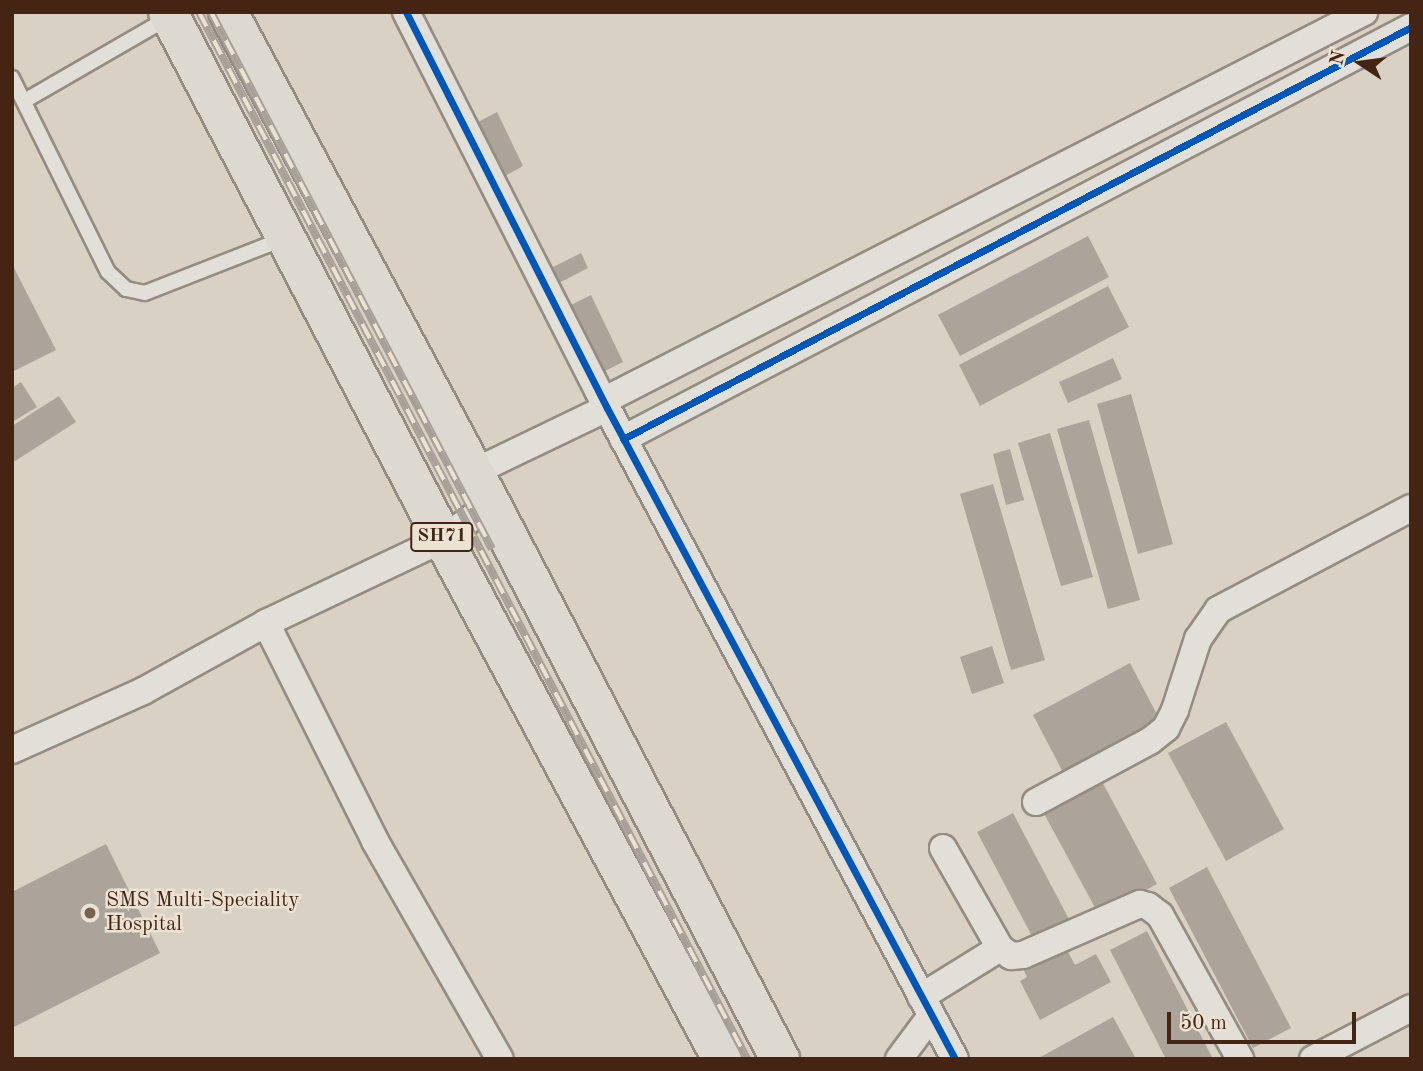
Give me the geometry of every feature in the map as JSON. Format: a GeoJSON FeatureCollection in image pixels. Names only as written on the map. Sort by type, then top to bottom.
{"type":"FeatureCollection","features":[{"type":"Feature","properties":{"kind":"main road","name":"SH71"},"geometry":{"type":"LineString","coordinates":[[228,12],[483,488],[780,1059]]}},
{"type":"Feature","properties":{"kind":"main road","name":"SH71"},"geometry":{"type":"LineString","coordinates":[[169,14],[288,237],[443,539],[722,1059]]}},
{"type":"Feature","properties":{"kind":"street"},"geometry":{"type":"LineString","coordinates":[[406,12],[605,405],[955,1059]]}},
{"type":"Feature","properties":{"kind":"street"},"geometry":{"type":"LineString","coordinates":[[12,750],[143,691],[265,623],[443,539],[483,488],[605,405],[1363,12]]}},
{"type":"Feature","properties":{"kind":"street"},"geometry":{"type":"LineString","coordinates":[[623,439],[1411,27]]}},
{"type":"Feature","properties":{"kind":"street"},"geometry":{"type":"LineString","coordinates":[[1036,802],[1150,741],[1166,728],[1175,710],[1198,639],[1218,610],[1411,509]]}},
{"type":"Feature","properties":{"kind":"street"},"geometry":{"type":"LineString","coordinates":[[265,623],[374,841],[500,1059]]}},
{"type":"Feature","properties":{"kind":"street"},"geometry":{"type":"LineString","coordinates":[[943,849],[1000,948],[1011,956],[1023,956],[1140,904],[1148,906],[1160,915],[1240,1059]]}},
{"type":"Feature","properties":{"kind":"street"},"geometry":{"type":"LineString","coordinates":[[899,1059],[926,1007],[1000,948]]}},
{"type":"Feature","properties":{"kind":"street"},"geometry":{"type":"LineString","coordinates":[[1313,1059],[1411,1008]]}},
{"type":"Feature","properties":{"kind":"lane"},"geometry":{"type":"LineString","coordinates":[[26,100],[169,14]]}},
{"type":"Feature","properties":{"kind":"lane"},"geometry":{"type":"LineString","coordinates":[[12,78],[26,100],[108,272],[126,289],[145,293],[288,237]]}},
{"type":"Feature","properties":{"kind":"building"},"geometry":{"type":"Polygon","coordinates":[[[497,112],[523,166],[503,177],[476,123],[497,112]]]}},
{"type":"Feature","properties":{"kind":"building"},"geometry":{"type":"Polygon","coordinates":[[[1088,236],[1109,277],[960,356],[938,315],[1088,236]]]}},
{"type":"Feature","properties":{"kind":"building"},"geometry":{"type":"Polygon","coordinates":[[[581,253],[588,268],[557,284],[549,269],[581,253]]]}},
{"type":"Feature","properties":{"kind":"building"},"geometry":{"type":"Polygon","coordinates":[[[12,264],[56,350],[12,372],[12,264]]]}},
{"type":"Feature","properties":{"kind":"building"},"geometry":{"type":"Polygon","coordinates":[[[1108,286],[1129,327],[980,406],[959,365],[1108,286]]]}},
{"type":"Feature","properties":{"kind":"building"},"geometry":{"type":"Polygon","coordinates":[[[591,295],[623,362],[601,373],[569,306],[591,295]]]}},
{"type":"Feature","properties":{"kind":"building"},"geometry":{"type":"Polygon","coordinates":[[[1113,358],[1122,379],[1068,403],[1059,382],[1113,358]]]}},
{"type":"Feature","properties":{"kind":"building"},"geometry":{"type":"Polygon","coordinates":[[[21,382],[37,407],[12,422],[12,388],[21,382]]]}},
{"type":"Feature","properties":{"kind":"building"},"geometry":{"type":"Polygon","coordinates":[[[1131,394],[1173,544],[1138,554],[1097,404],[1131,394]]]}},
{"type":"Feature","properties":{"kind":"building"},"geometry":{"type":"Polygon","coordinates":[[[59,396],[76,422],[12,463],[12,426],[59,396]]]}},
{"type":"Feature","properties":{"kind":"building"},"geometry":{"type":"Polygon","coordinates":[[[1089,420],[1140,600],[1108,609],[1057,429],[1089,420]]]}},
{"type":"Feature","properties":{"kind":"building"},"geometry":{"type":"Polygon","coordinates":[[[1050,433],[1093,577],[1061,586],[1018,443],[1050,433]]]}},
{"type":"Feature","properties":{"kind":"building"},"geometry":{"type":"Polygon","coordinates":[[[1010,449],[1024,500],[1006,505],[993,454],[1010,449]]]}},
{"type":"Feature","properties":{"kind":"building"},"geometry":{"type":"Polygon","coordinates":[[[993,484],[1045,660],[1011,670],[960,494],[993,484]]]}},
{"type":"Feature","properties":{"kind":"building"},"geometry":{"type":"Polygon","coordinates":[[[992,646],[1004,683],[972,694],[960,657],[992,646]]]}},
{"type":"Feature","properties":{"kind":"building"},"geometry":{"type":"Polygon","coordinates":[[[1130,663],[1162,724],[1065,776],[1033,715],[1130,663]]]}},
{"type":"Feature","properties":{"kind":"building"},"geometry":{"type":"Polygon","coordinates":[[[1226,722],[1284,829],[1226,861],[1168,753],[1226,722]]]}},
{"type":"Feature","properties":{"kind":"building"},"geometry":{"type":"Polygon","coordinates":[[[1099,776],[1157,884],[1099,915],[1041,808],[1099,776]]]}},
{"type":"Feature","properties":{"kind":"building"},"geometry":{"type":"Polygon","coordinates":[[[1013,813],[1070,921],[1034,940],[977,832],[1013,813]]]}},
{"type":"Feature","properties":{"kind":"building"},"geometry":{"type":"Polygon","coordinates":[[[106,844],[160,953],[12,1028],[12,892],[106,844]]]}},
{"type":"Feature","properties":{"kind":"building"},"geometry":{"type":"Polygon","coordinates":[[[1207,867],[1291,1028],[1253,1048],[1169,888],[1207,867]]]}},
{"type":"Feature","properties":{"kind":"building"},"geometry":{"type":"Polygon","coordinates":[[[1147,931],[1213,1059],[1166,1059],[1110,950],[1147,931]]]}},
{"type":"Feature","properties":{"kind":"building"},"geometry":{"type":"Polygon","coordinates":[[[1065,946],[1075,965],[1096,954],[1111,982],[1040,1020],[1020,981],[1027,977],[1023,969],[1065,946]]]}},
{"type":"Feature","properties":{"kind":"building"},"geometry":{"type":"Polygon","coordinates":[[[1113,1017],[1136,1059],[1037,1059],[1113,1017]]]}},
{"type":"Feature","properties":{"kind":"railway"},"geometry":{"type":"LineString","coordinates":[[199,12],[747,1059]]}},
{"type":"Feature","properties":{"kind":"railway"},"geometry":{"type":"LineString","coordinates":[[211,12],[492,549]]}},
{"type":"Feature","properties":{"kind":"cycle path"},"geometry":{"type":"LineString","coordinates":[[406,12],[607,408],[955,1059]]}},
{"type":"Feature","properties":{"kind":"cycle path"},"geometry":{"type":"LineString","coordinates":[[623,439],[1411,27]]}},
{"type":"Feature","properties":{"kind":"place","name":"SMS Multi-Speciality Hospital"},"geometry":{"type":"Point","coordinates":[90,913]}}]}
